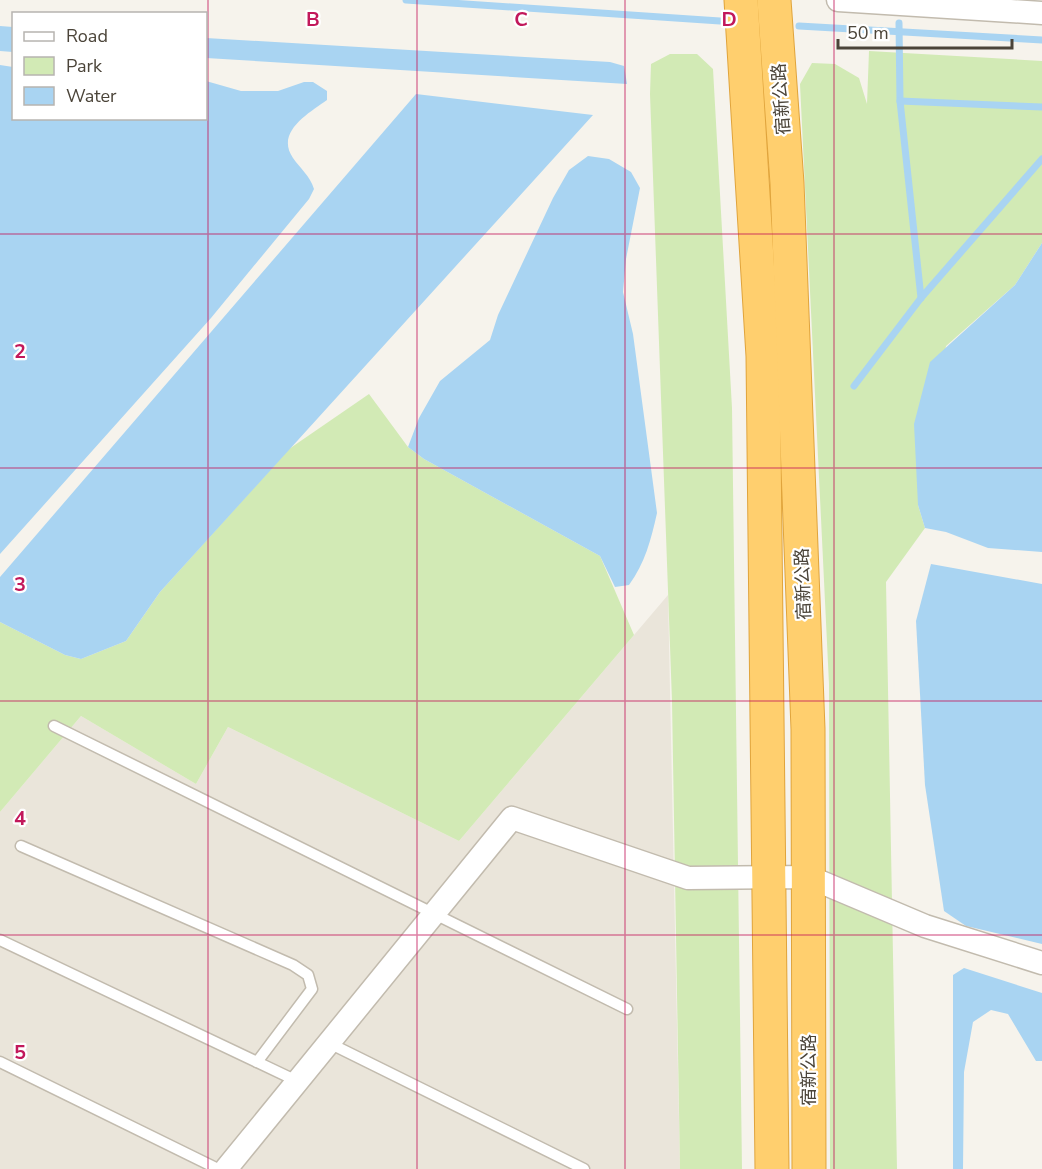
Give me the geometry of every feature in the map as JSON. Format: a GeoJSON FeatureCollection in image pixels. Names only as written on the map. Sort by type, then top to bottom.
{"type":"FeatureCollection","features":[{"type":"Feature","properties":{"kind":"highway","name":"宿新公路"},"geometry":{"type":"LineString","coordinates":[[741,0],[763,356],[772,1169]]}},
{"type":"Feature","properties":{"kind":"highway","name":"宿新公路"},"geometry":{"type":"LineString","coordinates":[[774,0],[788,183],[808,729],[809,1169]]}},
{"type":"Feature","properties":{"kind":"street"},"geometry":{"type":"LineString","coordinates":[[838,0],[1042,13]]}},
{"type":"Feature","properties":{"kind":"street"},"geometry":{"type":"LineString","coordinates":[[226,1169],[512,818],[688,878],[809,877],[925,926],[1042,963]]}},
{"type":"Feature","properties":{"kind":"lane"},"geometry":{"type":"LineString","coordinates":[[54,726],[627,1009]]}},
{"type":"Feature","properties":{"kind":"lane"},"geometry":{"type":"LineString","coordinates":[[21,846],[293,964],[308,975],[312,989],[257,1062]]}},
{"type":"Feature","properties":{"kind":"lane"},"geometry":{"type":"LineString","coordinates":[[0,940],[297,1081]]}},
{"type":"Feature","properties":{"kind":"lane"},"geometry":{"type":"LineString","coordinates":[[329,1043],[584,1169]]}},
{"type":"Feature","properties":{"kind":"lane"},"geometry":{"type":"LineString","coordinates":[[0,1062],[218,1169]]}},
{"type":"Feature","properties":{"kind":"shaded area"},"geometry":{"type":"Polygon","coordinates":[[[668,595],[680,1169],[0,1169],[0,812],[81,716],[196,784],[228,727],[459,841],[668,595]]]}},
{"type":"Feature","properties":{"kind":"green space"},"geometry":{"type":"Polygon","coordinates":[[[869,51],[1042,61],[1042,243],[1015,285],[946,346],[918,505],[925,528],[886,582],[897,1169],[830,1169],[829,684],[800,84],[812,63],[835,64],[859,78],[867,104],[869,51]]]}},
{"type":"Feature","properties":{"kind":"green space"},"geometry":{"type":"Polygon","coordinates":[[[670,54],[697,54],[713,69],[732,408],[742,1169],[680,1169],[672,701],[650,94],[651,64],[670,54]]]}},
{"type":"Feature","properties":{"kind":"green space"},"geometry":{"type":"Polygon","coordinates":[[[369,394],[408,447],[424,459],[600,556],[634,635],[459,841],[228,727],[196,784],[81,716],[0,812],[0,622],[65,655],[81,659],[126,641],[160,592],[289,449],[369,394]]]}},
{"type":"Feature","properties":{"kind":"water"},"geometry":{"type":"Polygon","coordinates":[[[0,26],[12,27],[12,52],[0,51],[0,26]]]}},
{"type":"Feature","properties":{"kind":"water"},"geometry":{"type":"Polygon","coordinates":[[[207,38],[610,62],[624,66],[627,84],[207,58],[207,38]]]}},
{"type":"Feature","properties":{"kind":"water"},"geometry":{"type":"Polygon","coordinates":[[[0,65],[12,67],[12,120],[207,120],[207,81],[241,91],[278,91],[304,82],[313,82],[327,91],[327,100],[296,124],[288,140],[293,158],[314,189],[309,199],[211,318],[0,554],[0,65]]]}},
{"type":"Feature","properties":{"kind":"water"},"geometry":{"type":"Polygon","coordinates":[[[416,94],[593,115],[160,592],[126,641],[81,659],[65,655],[0,622],[0,577],[416,94]]]}},
{"type":"Feature","properties":{"kind":"water"},"geometry":{"type":"Polygon","coordinates":[[[588,156],[609,159],[631,172],[640,188],[626,259],[623,292],[633,334],[657,513],[647,551],[635,577],[629,585],[615,587],[600,556],[424,459],[408,447],[419,418],[440,381],[490,340],[498,315],[553,198],[569,170],[588,156]]]}},
{"type":"Feature","properties":{"kind":"water"},"geometry":{"type":"Polygon","coordinates":[[[1042,243],[1042,552],[988,548],[946,532],[925,528],[918,505],[914,424],[930,362],[1015,285],[1042,243]]]}},
{"type":"Feature","properties":{"kind":"water"},"geometry":{"type":"Polygon","coordinates":[[[931,564],[1042,584],[1042,944],[966,926],[944,911],[925,785],[916,621],[931,564]]]}},
{"type":"Feature","properties":{"kind":"water"},"geometry":{"type":"Polygon","coordinates":[[[964,968],[1042,993],[1042,1061],[1036,1061],[1008,1014],[991,1010],[973,1022],[964,1072],[963,1169],[953,1169],[953,975],[964,968]]]}},
{"type":"Feature","properties":{"kind":"waterway"},"geometry":{"type":"LineString","coordinates":[[406,0],[720,21]]}},
{"type":"Feature","properties":{"kind":"waterway"},"geometry":{"type":"LineString","coordinates":[[899,23],[900,101],[921,298]]}},
{"type":"Feature","properties":{"kind":"waterway"},"geometry":{"type":"LineString","coordinates":[[799,26],[1042,40]]}},
{"type":"Feature","properties":{"kind":"waterway"},"geometry":{"type":"LineString","coordinates":[[900,101],[1042,107]]}},
{"type":"Feature","properties":{"kind":"waterway"},"geometry":{"type":"LineString","coordinates":[[854,386],[921,298],[1042,159]]}}]}
